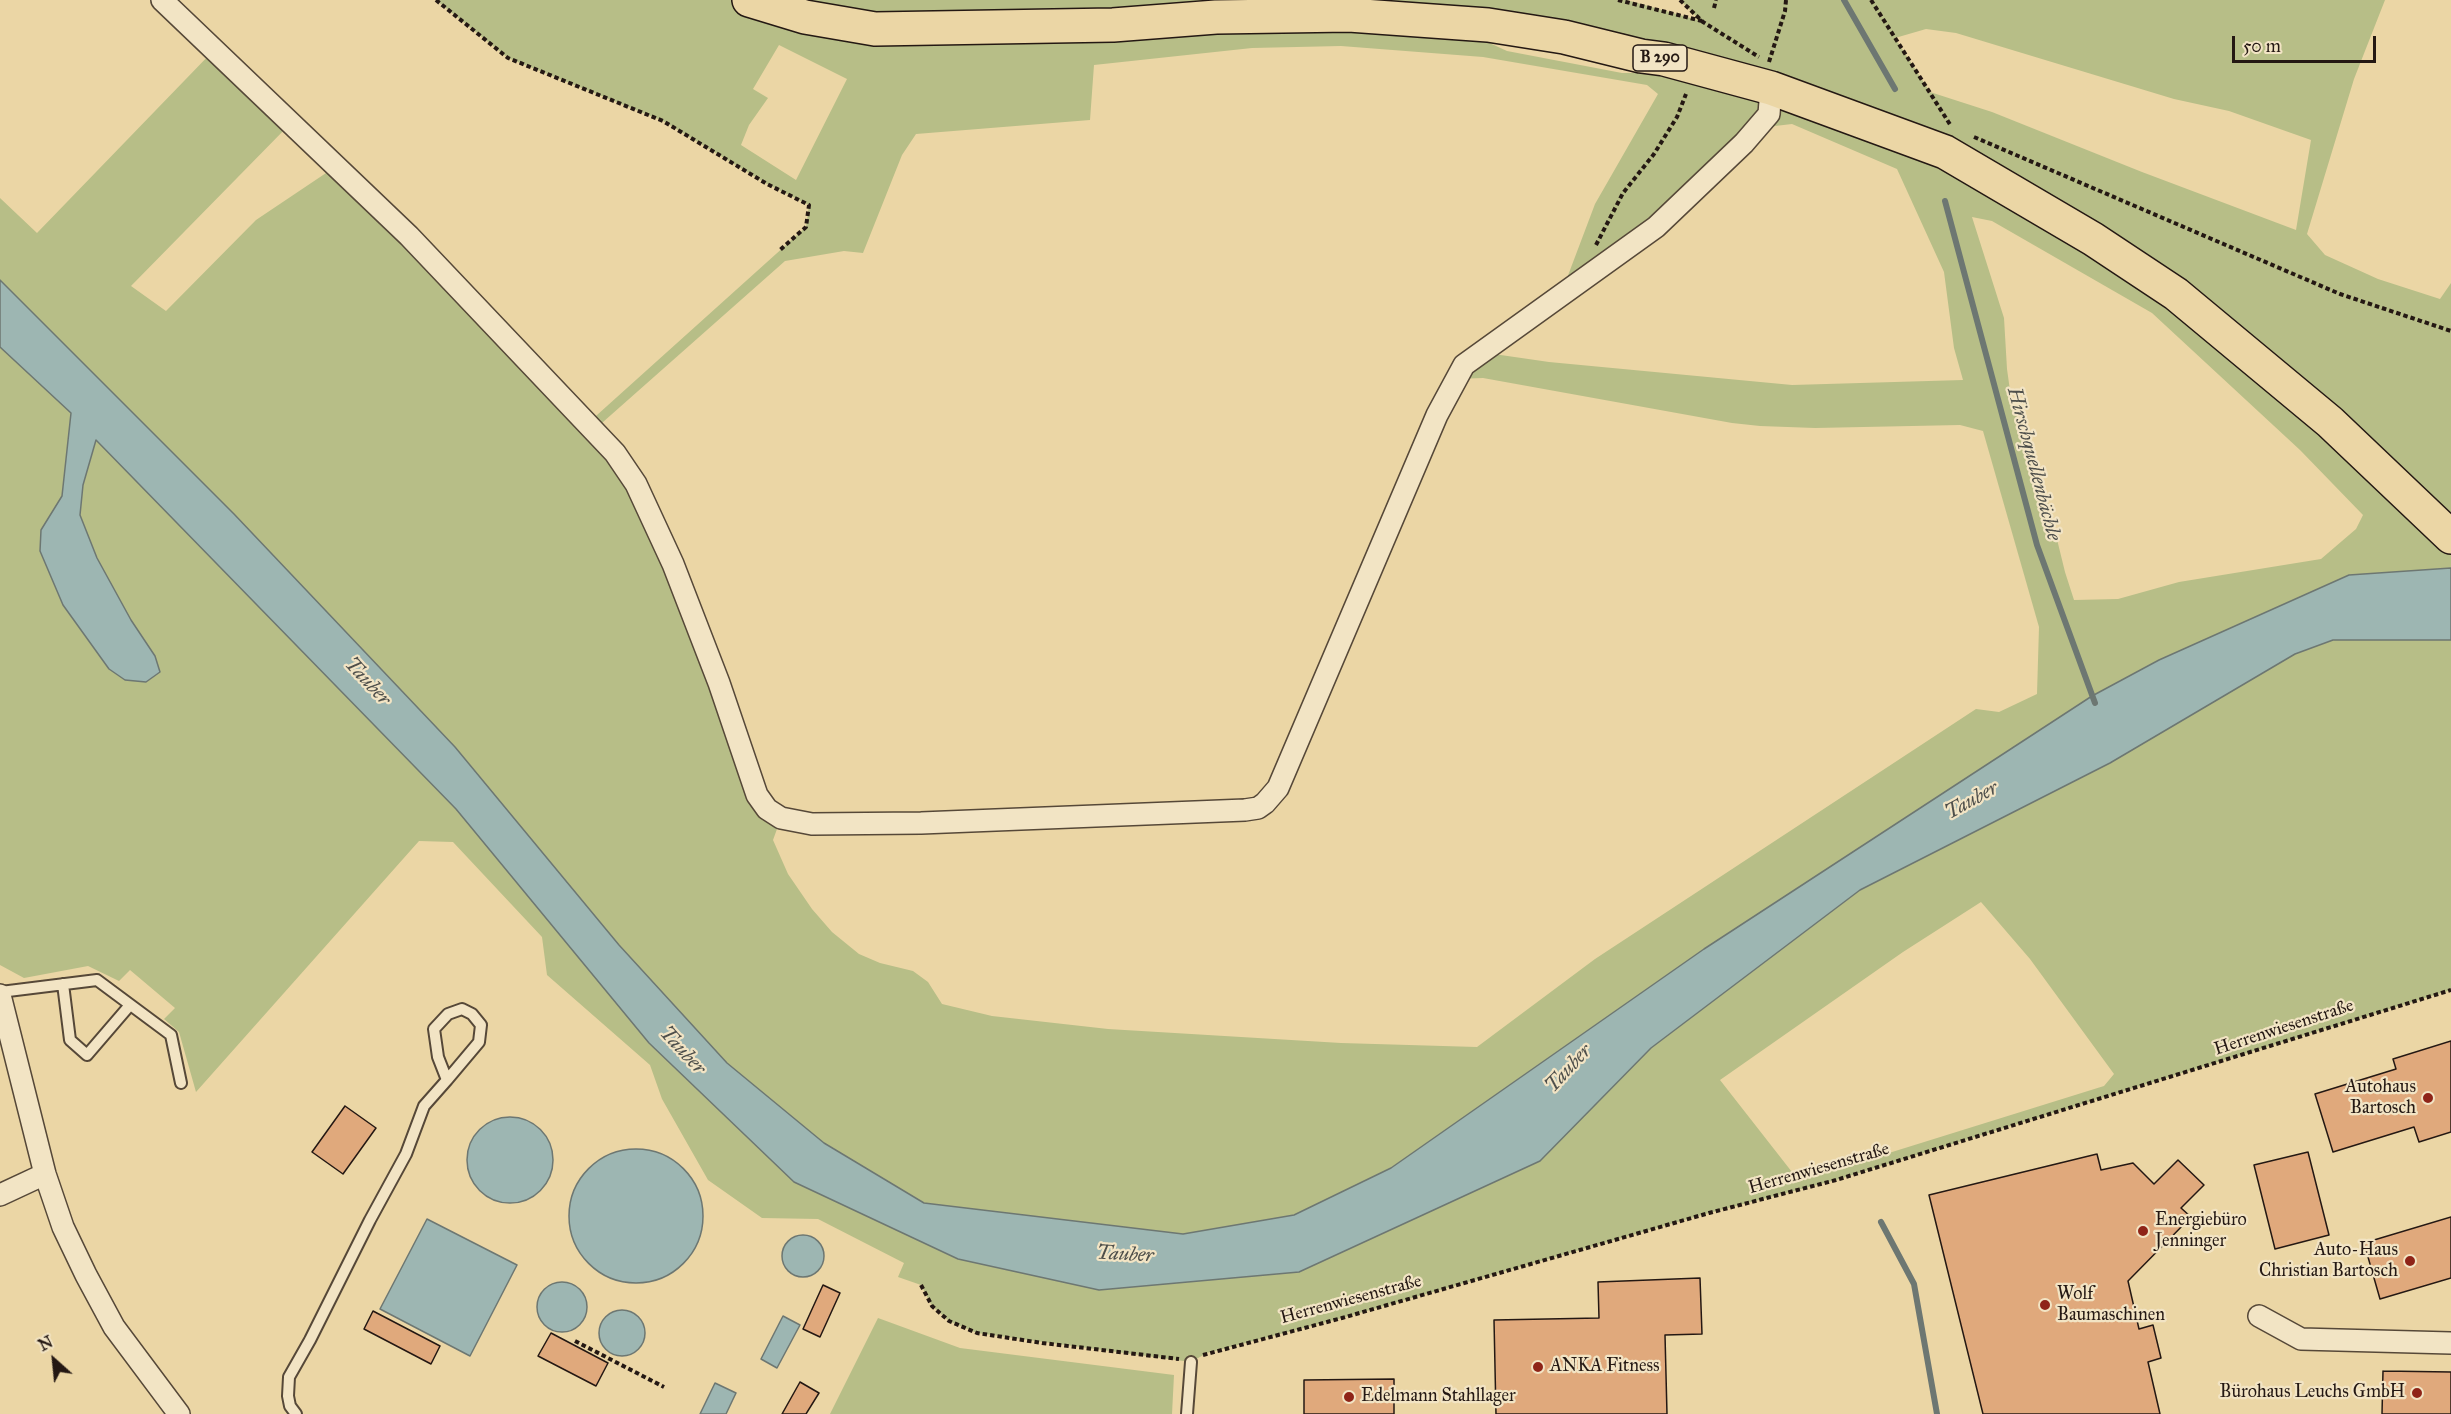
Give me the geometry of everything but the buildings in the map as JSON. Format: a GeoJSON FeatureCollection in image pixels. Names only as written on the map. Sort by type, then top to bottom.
{"type":"FeatureCollection","features":[{"type":"Feature","properties":{"kind":"main road","name":"B 290"},"geometry":{"type":"LineString","coordinates":[[749,0],[805,17],[875,29],[1113,25],[1216,17],[1349,15],[1488,25],[1564,36],[1641,56],[1773,72],[1945,152],[2093,239],[2175,294],[2330,422],[2444,530]]}},
{"type":"Feature","properties":{"kind":"street"},"geometry":{"type":"LineString","coordinates":[[162,0],[409,236],[615,453],[636,484],[673,564],[719,683],[757,795],[767,809],[781,818],[812,824],[966,821],[1245,810],[1258,808],[1265,803],[1278,788],[1437,415],[1464,365],[1656,227],[1744,143],[1768,114],[1773,72]]}},
{"type":"Feature","properties":{"kind":"street"},"geometry":{"type":"LineString","coordinates":[[0,993],[45,1174],[63,1227],[114,1327],[179,1414]]}},
{"type":"Feature","properties":{"kind":"street"},"geometry":{"type":"LineString","coordinates":[[0,1195],[45,1174]]}},
{"type":"Feature","properties":{"kind":"street"},"geometry":{"type":"LineString","coordinates":[[2259,1316],[2301,1339],[2451,1343]]}},
{"type":"Feature","properties":{"kind":"lane"},"geometry":{"type":"LineString","coordinates":[[0,993],[97,980],[171,1035],[180,1083]]}},
{"type":"Feature","properties":{"kind":"lane"},"geometry":{"type":"LineString","coordinates":[[63,984],[70,1040],[87,1055],[130,1005]]}},
{"type":"Feature","properties":{"kind":"lane"},"geometry":{"type":"LineString","coordinates":[[296,1414],[290,1406],[288,1396],[289,1377],[310,1340],[369,1220],[406,1154],[424,1106],[447,1080],[479,1042],[481,1025],[472,1014],[462,1009],[448,1014],[434,1029],[438,1057],[447,1080]]}},
{"type":"Feature","properties":{"kind":"lane"},"geometry":{"type":"LineString","coordinates":[[1187,1414],[1191,1362]]}},
{"type":"Feature","properties":{"kind":"path"},"geometry":{"type":"LineString","coordinates":[[436,0],[508,58],[663,121],[767,184],[809,205],[806,227],[780,250]]}},
{"type":"Feature","properties":{"kind":"path"},"geometry":{"type":"LineString","coordinates":[[1618,0],[1703,22]]}},
{"type":"Feature","properties":{"kind":"path"},"geometry":{"type":"LineString","coordinates":[[1680,0],[1703,22],[1773,72],[1786,0]]}},
{"type":"Feature","properties":{"kind":"path"},"geometry":{"type":"LineString","coordinates":[[1714,8],[1716,0]]}},
{"type":"Feature","properties":{"kind":"path"},"geometry":{"type":"LineString","coordinates":[[1871,0],[1951,127]]}},
{"type":"Feature","properties":{"kind":"path"},"geometry":{"type":"LineString","coordinates":[[1576,283],[1623,193],[1654,154],[1677,117],[1686,94]]}},
{"type":"Feature","properties":{"kind":"path"},"geometry":{"type":"LineString","coordinates":[[1940,123],[1961,131]]}},
{"type":"Feature","properties":{"kind":"path"},"geometry":{"type":"LineString","coordinates":[[1971,136],[2340,294],[2451,331]]}},
{"type":"Feature","properties":{"kind":"path","name":"Herrenwiesenstraße"},"geometry":{"type":"LineString","coordinates":[[1191,1362],[1207,1353],[1342,1318],[1709,1213],[1836,1180],[2451,990]]}},
{"type":"Feature","properties":{"kind":"path"},"geometry":{"type":"LineString","coordinates":[[921,1285],[932,1306],[949,1321],[977,1333],[1191,1362]]}},
{"type":"Feature","properties":{"kind":"path"},"geometry":{"type":"LineString","coordinates":[[575,1341],[664,1387]]}},
{"type":"Feature","properties":{"kind":"green space"},"geometry":{"type":"Polygon","coordinates":[[[436,0],[1627,0],[1701,21],[1680,0],[2385,0],[2354,79],[2307,234],[2325,255],[2378,279],[2440,299],[2451,283],[2451,568],[2349,575],[2159,660],[2092,696],[1704,949],[1391,1168],[1294,1215],[1183,1234],[924,1203],[824,1143],[727,1063],[619,945],[455,747],[234,514],[0,280],[0,198],[37,233],[214,50],[290,124],[131,286],[166,311],[256,220],[335,167],[587,424],[806,227],[809,205],[767,184],[663,121],[508,58],[436,0]],[[1465,24],[1472,35],[1507,51],[1622,73],[1648,73],[1465,24]],[[1926,29],[1895,38],[1930,92],[1992,112],[2296,230],[2311,140],[2229,111],[2174,99],[1956,33],[1926,29]],[[779,45],[753,89],[768,98],[749,125],[741,145],[796,180],[847,79],[779,45]],[[1341,46],[1252,48],[1094,65],[1090,120],[916,134],[902,155],[863,253],[844,251],[785,261],[594,430],[615,453],[744,760],[781,818],[773,840],[788,874],[812,909],[832,932],[859,954],[880,963],[913,971],[928,982],[942,1004],[992,1016],[1108,1029],[1341,1043],[1477,1047],[1595,959],[1976,709],[1999,712],[2037,694],[2039,627],[1983,431],[1960,425],[1815,428],[1760,426],[1732,423],[1483,378],[1455,379],[1480,352],[1549,362],[1792,385],[1963,380],[1954,348],[1944,272],[1897,169],[1792,124],[1775,126],[1744,143],[1561,294],[1595,204],[1658,94],[1647,85],[1483,57],[1341,46]],[[1972,217],[2004,318],[2012,405],[2040,470],[2074,600],[2118,599],[2179,582],[2321,559],[2356,529],[2363,515],[2300,450],[2152,313],[1992,221],[1972,217]]]}},
{"type":"Feature","properties":{"kind":"green space"},"geometry":{"type":"Polygon","coordinates":[[[0,347],[71,413],[62,496],[41,530],[125,680],[146,682],[160,672],[155,656],[131,620],[97,558],[80,515],[83,485],[96,439],[456,809],[649,1043],[794,1182],[1099,1290],[1299,1272],[1540,1161],[1651,1048],[1860,890],[2110,763],[2295,654],[2333,640],[2451,640],[2451,990],[1836,1180],[1709,1213],[1342,1318],[1207,1353],[1191,1362],[977,1333],[949,1321],[932,1306],[921,1285],[898,1277],[904,1263],[818,1219],[762,1218],[708,1180],[662,1099],[650,1065],[547,975],[542,937],[453,842],[419,841],[196,1092],[179,1032],[164,1019],[175,1008],[130,970],[119,981],[88,966],[24,978],[0,965],[0,347]],[[1981,902],[1903,952],[1720,1080],[1799,1181],[2104,1086],[2114,1074],[2030,959],[1981,902]]]}},
{"type":"Feature","properties":{"kind":"green space"},"geometry":{"type":"Polygon","coordinates":[[[878,1318],[960,1348],[1174,1375],[1172,1414],[830,1414],[878,1318]]]}},
{"type":"Feature","properties":{"kind":"water","name":"Tauber"},"geometry":{"type":"Polygon","coordinates":[[[0,280],[234,514],[455,747],[619,945],[727,1063],[824,1143],[924,1203],[1183,1234],[1294,1215],[1391,1168],[1704,949],[2092,696],[2159,660],[2349,575],[2451,568],[2451,640],[2333,640],[2295,654],[2110,763],[1860,890],[1651,1048],[1540,1161],[1299,1272],[1099,1290],[958,1259],[794,1182],[649,1043],[456,809],[96,440],[83,485],[80,515],[97,558],[131,620],[155,656],[160,672],[146,682],[125,680],[109,669],[63,605],[40,551],[41,530],[62,496],[71,413],[0,347],[0,280]]]}},
{"type":"Feature","properties":{"kind":"water"},"geometry":{"type":"Polygon","coordinates":[[[510,1117],[527,1120],[541,1129],[550,1143],[553,1160],[550,1177],[541,1191],[527,1200],[510,1203],[493,1200],[479,1191],[470,1177],[467,1160],[470,1143],[479,1129],[493,1120],[510,1117]]]}},
{"type":"Feature","properties":{"kind":"water"},"geometry":{"type":"Polygon","coordinates":[[[636,1149],[662,1154],[683,1169],[698,1190],[703,1216],[698,1242],[683,1263],[662,1278],[636,1283],[610,1278],[589,1263],[574,1242],[569,1216],[574,1190],[589,1169],[610,1154],[636,1149]]]}},
{"type":"Feature","properties":{"kind":"water"},"geometry":{"type":"Polygon","coordinates":[[[427,1219],[517,1265],[470,1356],[380,1309],[427,1219]]]}},
{"type":"Feature","properties":{"kind":"water"},"geometry":{"type":"Polygon","coordinates":[[[803,1235],[818,1241],[824,1256],[818,1271],[803,1277],[788,1271],[782,1256],[788,1241],[803,1235]]]}},
{"type":"Feature","properties":{"kind":"water"},"geometry":{"type":"Polygon","coordinates":[[[562,1282],[571,1284],[582,1293],[587,1307],[585,1316],[576,1327],[562,1332],[553,1330],[542,1321],[537,1307],[539,1298],[548,1287],[562,1282]]]}},
{"type":"Feature","properties":{"kind":"water"},"geometry":{"type":"Polygon","coordinates":[[[622,1310],[638,1317],[645,1333],[638,1349],[622,1356],[606,1349],[599,1333],[606,1317],[622,1310]]]}},
{"type":"Feature","properties":{"kind":"water"},"geometry":{"type":"Polygon","coordinates":[[[783,1316],[800,1325],[777,1368],[761,1359],[783,1316]]]}},
{"type":"Feature","properties":{"kind":"water"},"geometry":{"type":"Polygon","coordinates":[[[715,1383],[736,1393],[726,1414],[700,1414],[715,1383]]]}},
{"type":"Feature","properties":{"kind":"waterway","name":"Hirschquellenbächle"},"geometry":{"type":"LineString","coordinates":[[1844,0],[1895,89]]}},
{"type":"Feature","properties":{"kind":"waterway","name":"Hirschquellenbächle"},"geometry":{"type":"LineString","coordinates":[[1945,201],[2037,545],[2095,703]]}},
{"type":"Feature","properties":{"kind":"waterway"},"geometry":{"type":"LineString","coordinates":[[1881,1222],[1914,1284],[1937,1414]]}},
{"type":"Feature","properties":{"kind":"place","name":"Autohaus Bartosch"},"geometry":{"type":"Point","coordinates":[2428,1098]}},
{"type":"Feature","properties":{"kind":"place","name":"Energiebüro Jenninger"},"geometry":{"type":"Point","coordinates":[2143,1231]}},
{"type":"Feature","properties":{"kind":"place","name":"Auto-Haus Christian Bartosch"},"geometry":{"type":"Point","coordinates":[2410,1261]}},
{"type":"Feature","properties":{"kind":"place","name":"Wolf Baumaschinen"},"geometry":{"type":"Point","coordinates":[2045,1305]}},
{"type":"Feature","properties":{"kind":"place","name":"ANKA Fitness"},"geometry":{"type":"Point","coordinates":[1538,1367]}},
{"type":"Feature","properties":{"kind":"place","name":"Bürohaus Leuchs GmbH"},"geometry":{"type":"Point","coordinates":[2417,1393]}},
{"type":"Feature","properties":{"kind":"place","name":"Edelmann Stahllager"},"geometry":{"type":"Point","coordinates":[1349,1397]}}]}
